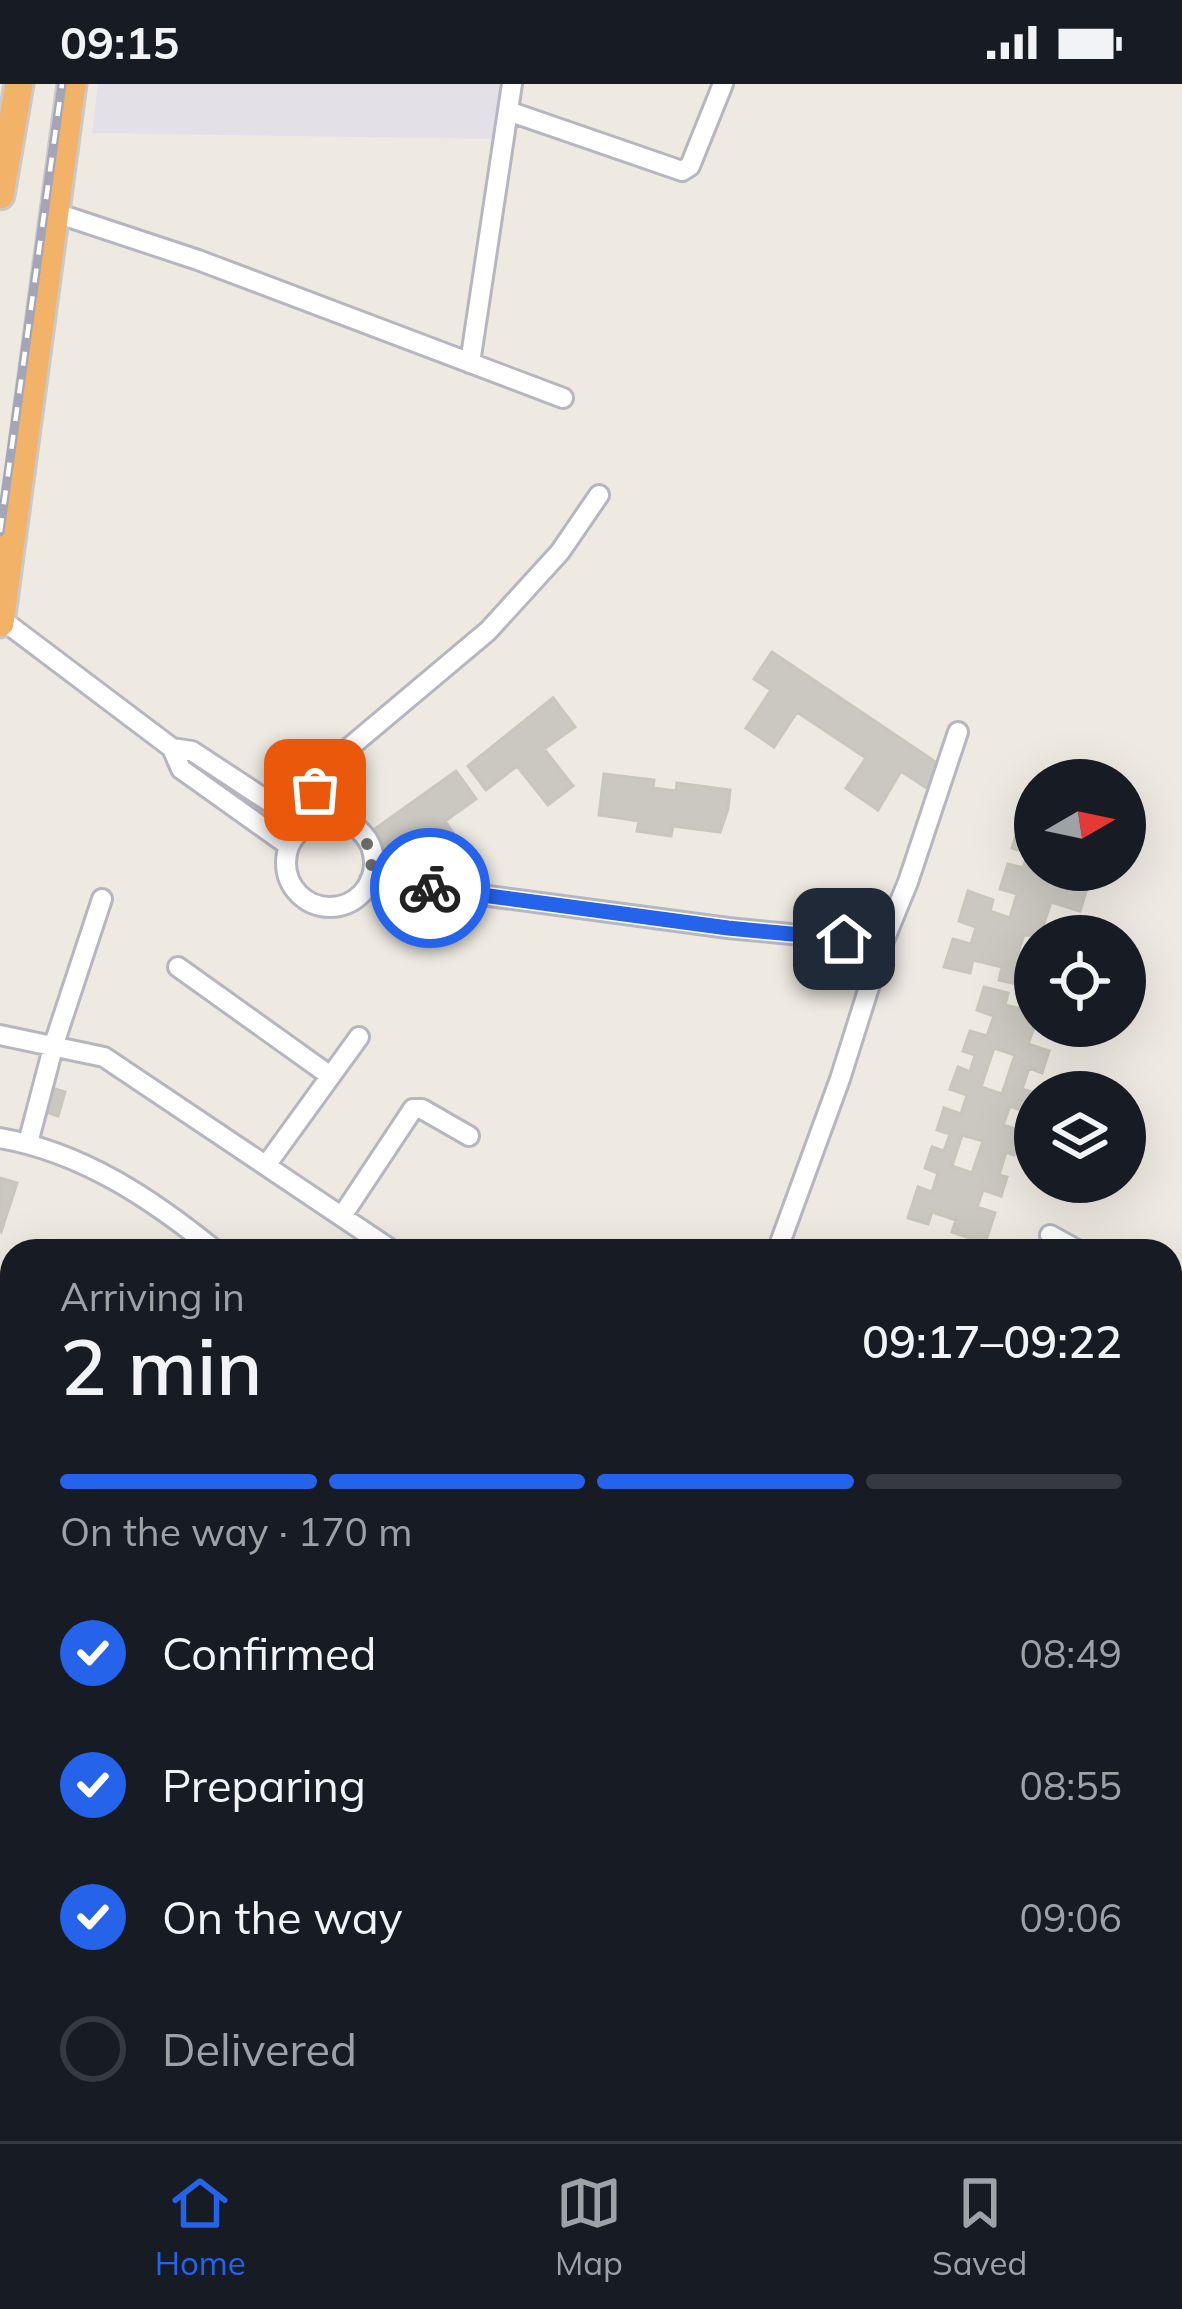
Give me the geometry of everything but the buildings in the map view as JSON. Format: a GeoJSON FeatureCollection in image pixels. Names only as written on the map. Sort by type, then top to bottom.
{"type":"FeatureCollection","features":[{"type":"Feature","properties":{"kind":"highway"},"geometry":{"type":"LineString","coordinates":[[0,195],[19,84]]}},
{"type":"Feature","properties":{"kind":"highway"},"geometry":{"type":"LineString","coordinates":[[0,621],[73,84]]}},
{"type":"Feature","properties":{"kind":"street"},"geometry":{"type":"LineString","coordinates":[[470,363],[512,84]]}},
{"type":"Feature","properties":{"kind":"street"},"geometry":{"type":"LineString","coordinates":[[508,111],[682,171],[689,166],[723,84]]}},
{"type":"Feature","properties":{"kind":"street"},"geometry":{"type":"LineString","coordinates":[[56,212],[198,260],[563,398]]}},
{"type":"Feature","properties":{"kind":"street"},"geometry":{"type":"LineString","coordinates":[[313,823],[315,790],[325,768],[488,631],[560,552],[599,495]]}},
{"type":"Feature","properties":{"kind":"street"},"geometry":{"type":"LineString","coordinates":[[0,621],[172,748],[192,751],[313,823]]}},
{"type":"Feature","properties":{"kind":"street"},"geometry":{"type":"LineString","coordinates":[[781,1239],[958,732]]}},
{"type":"Feature","properties":{"kind":"street"},"geometry":{"type":"LineString","coordinates":[[172,748],[182,769],[289,846]]}},
{"type":"Feature","properties":{"kind":"street"},"geometry":{"type":"LineString","coordinates":[[339,820],[356,828],[369,843],[374,862],[370,880],[359,896],[341,906],[322,907],[304,899],[291,884],[286,865],[289,846],[313,823],[339,820]]}},
{"type":"Feature","properties":{"kind":"street"},"geometry":{"type":"LineString","coordinates":[[370,880],[728,928],[883,943]]}},
{"type":"Feature","properties":{"kind":"street"},"geometry":{"type":"LineString","coordinates":[[28,1143],[54,1044],[102,899]]}},
{"type":"Feature","properties":{"kind":"street"},"geometry":{"type":"LineString","coordinates":[[178,967],[329,1075]]}},
{"type":"Feature","properties":{"kind":"street"},"geometry":{"type":"LineString","coordinates":[[0,1035],[104,1057],[376,1239]]}},
{"type":"Feature","properties":{"kind":"street"},"geometry":{"type":"LineString","coordinates":[[267,1165],[359,1037]]}},
{"type":"Feature","properties":{"kind":"street"},"geometry":{"type":"LineString","coordinates":[[342,1216],[413,1109],[422,1109],[469,1136]]}},
{"type":"Feature","properties":{"kind":"street"},"geometry":{"type":"LineString","coordinates":[[0,1138],[44,1146],[110,1176],[198,1239]]}},
{"type":"Feature","properties":{"kind":"shaded area"},"geometry":{"type":"Polygon","coordinates":[[[98,84],[502,84],[496,139],[92,133],[98,84]]]}},
{"type":"Feature","properties":{"kind":"railway"},"geometry":{"type":"LineString","coordinates":[[0,532],[62,84]]}},
{"type":"Feature","properties":{"kind":"way so far"},"geometry":{"type":"LineString","coordinates":[[315,790],[320,820],[339,820],[356,828],[369,843],[374,862],[370,880],[430,888]]}},
{"type":"Feature","properties":{"kind":"route"},"geometry":{"type":"LineString","coordinates":[[430,888],[844,939]]}}]}
